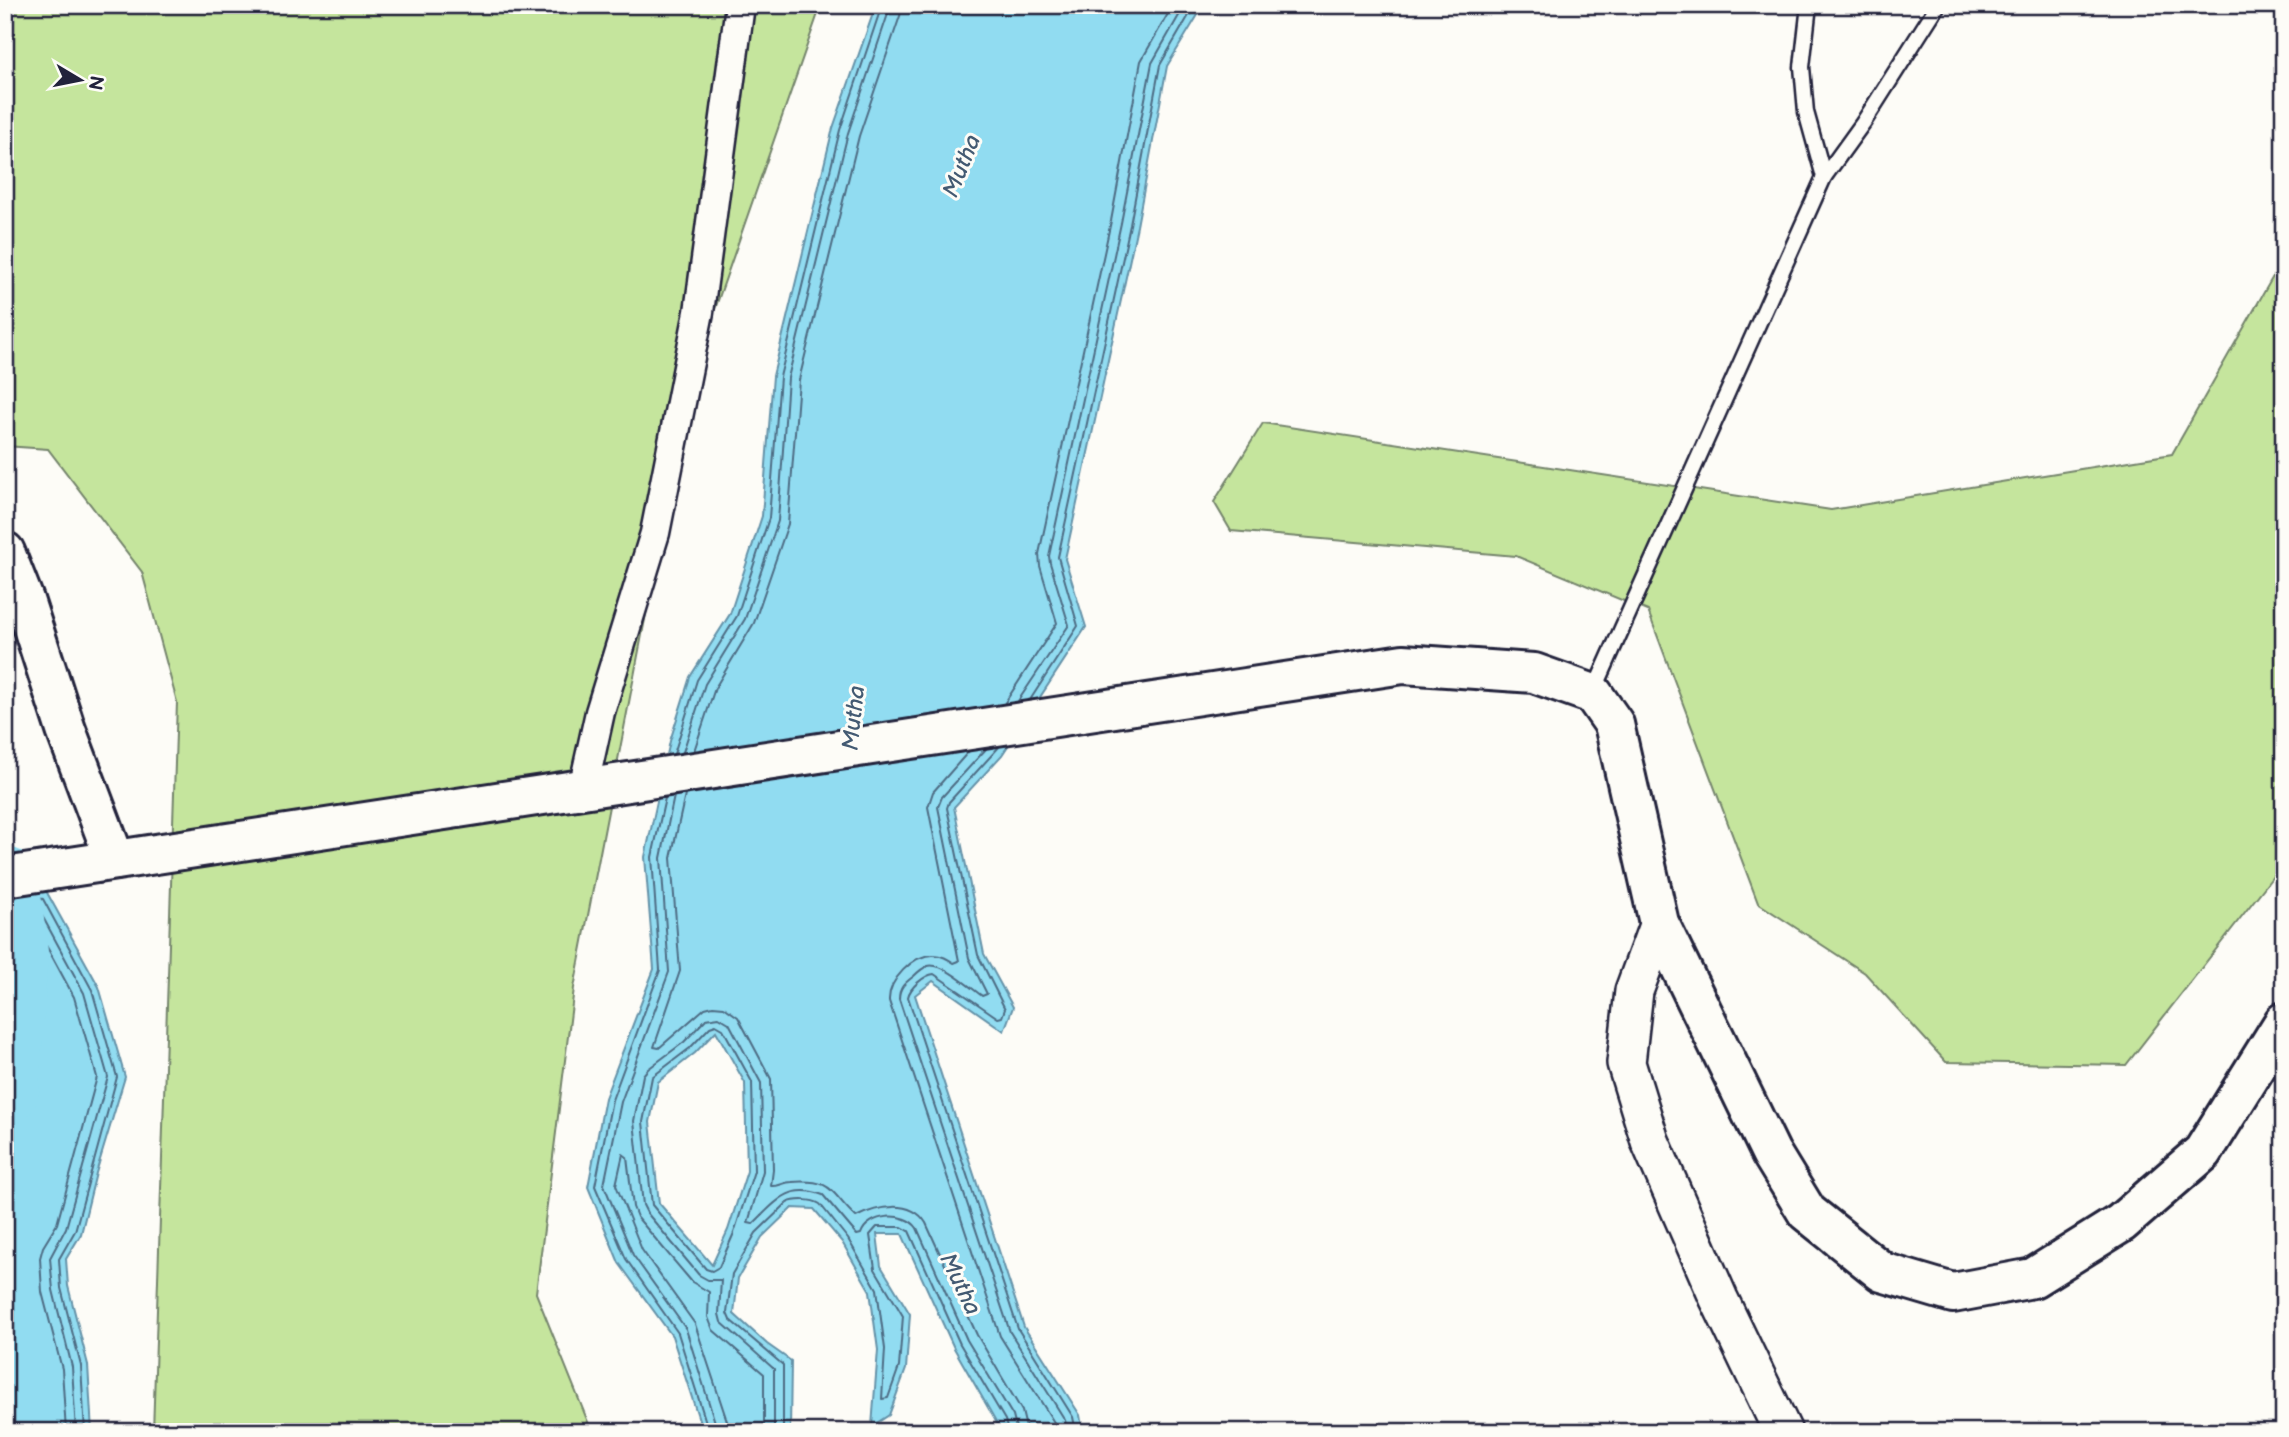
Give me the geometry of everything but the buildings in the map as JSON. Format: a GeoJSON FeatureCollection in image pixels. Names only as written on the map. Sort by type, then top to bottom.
{"type":"FeatureCollection","features":[{"type":"Feature","properties":{"kind":"main road"},"geometry":{"type":"LineString","coordinates":[[5,552],[24,600],[65,730],[115,860]]}},
{"type":"Feature","properties":{"kind":"main road"},"geometry":{"type":"LineString","coordinates":[[5,877],[1403,664],[1534,673],[1593,694],[1614,724],[1658,923],[1771,1153],[1807,1212],[1882,1272],[1953,1293],[2033,1278],[2121,1223],[2203,1152],[2284,1022]]}},
{"type":"Feature","properties":{"kind":"street"},"geometry":{"type":"LineString","coordinates":[[583,789],[600,712],[655,533],[666,481],[699,312],[740,5]]}},
{"type":"Feature","properties":{"kind":"street"},"geometry":{"type":"LineString","coordinates":[[1658,923],[1634,991],[1626,1063],[1650,1141],[1719,1299],[1783,1432]]}},
{"type":"Feature","properties":{"kind":"lane"},"geometry":{"type":"LineString","coordinates":[[1809,5],[1802,67],[1806,112],[1824,177]]}},
{"type":"Feature","properties":{"kind":"lane"},"geometry":{"type":"LineString","coordinates":[[1593,694],[1824,177],[1863,123],[1937,5]]}},
{"type":"Feature","properties":{"kind":"green space"},"geometry":{"type":"Polygon","coordinates":[[[5,5],[821,5],[692,375],[574,988],[536,1293],[592,1432],[153,1432],[177,702],[142,572],[48,449],[5,446],[5,5]]]}},
{"type":"Feature","properties":{"kind":"green space"},"geometry":{"type":"Polygon","coordinates":[[[2284,223],[2284,862],[2126,1065],[1946,1062],[1865,973],[1758,903],[1648,611],[1516,556],[1231,531],[1214,502],[1263,423],[1831,510],[2172,454],[2279,266],[2284,223]]]}},
{"type":"Feature","properties":{"kind":"water"},"geometry":{"type":"Polygon","coordinates":[[[876,5],[1204,5],[1167,66],[1137,226],[1065,559],[1086,627],[1002,755],[954,807],[984,954],[1013,1007],[1004,1031],[933,981],[915,995],[1024,1327],[1080,1415],[1083,1432],[1002,1432],[954,1348],[902,1234],[877,1234],[881,1266],[910,1314],[906,1369],[889,1415],[872,1426],[878,1350],[870,1291],[842,1242],[814,1209],[792,1208],[762,1237],[738,1278],[734,1314],[767,1344],[791,1361],[790,1432],[703,1432],[672,1336],[619,1263],[588,1187],[605,1098],[654,969],[645,857],[670,741],[690,677],[730,614],[762,516],[773,376],[833,128],[876,5]],[[716,1031],[695,1053],[658,1082],[650,1122],[659,1203],[712,1265],[728,1230],[747,1171],[745,1083],[716,1031]]]}},
{"type":"Feature","properties":{"kind":"water"},"geometry":{"type":"Polygon","coordinates":[[[45,889],[99,987],[125,1077],[81,1234],[66,1259],[68,1286],[88,1365],[92,1432],[5,1432],[5,902],[45,889]]]}},
{"type":"Feature","properties":{"kind":"waterway","name":"Mutha"},"geometry":{"type":"LineString","coordinates":[[5,881],[14,953],[5,1091]]}}]}
